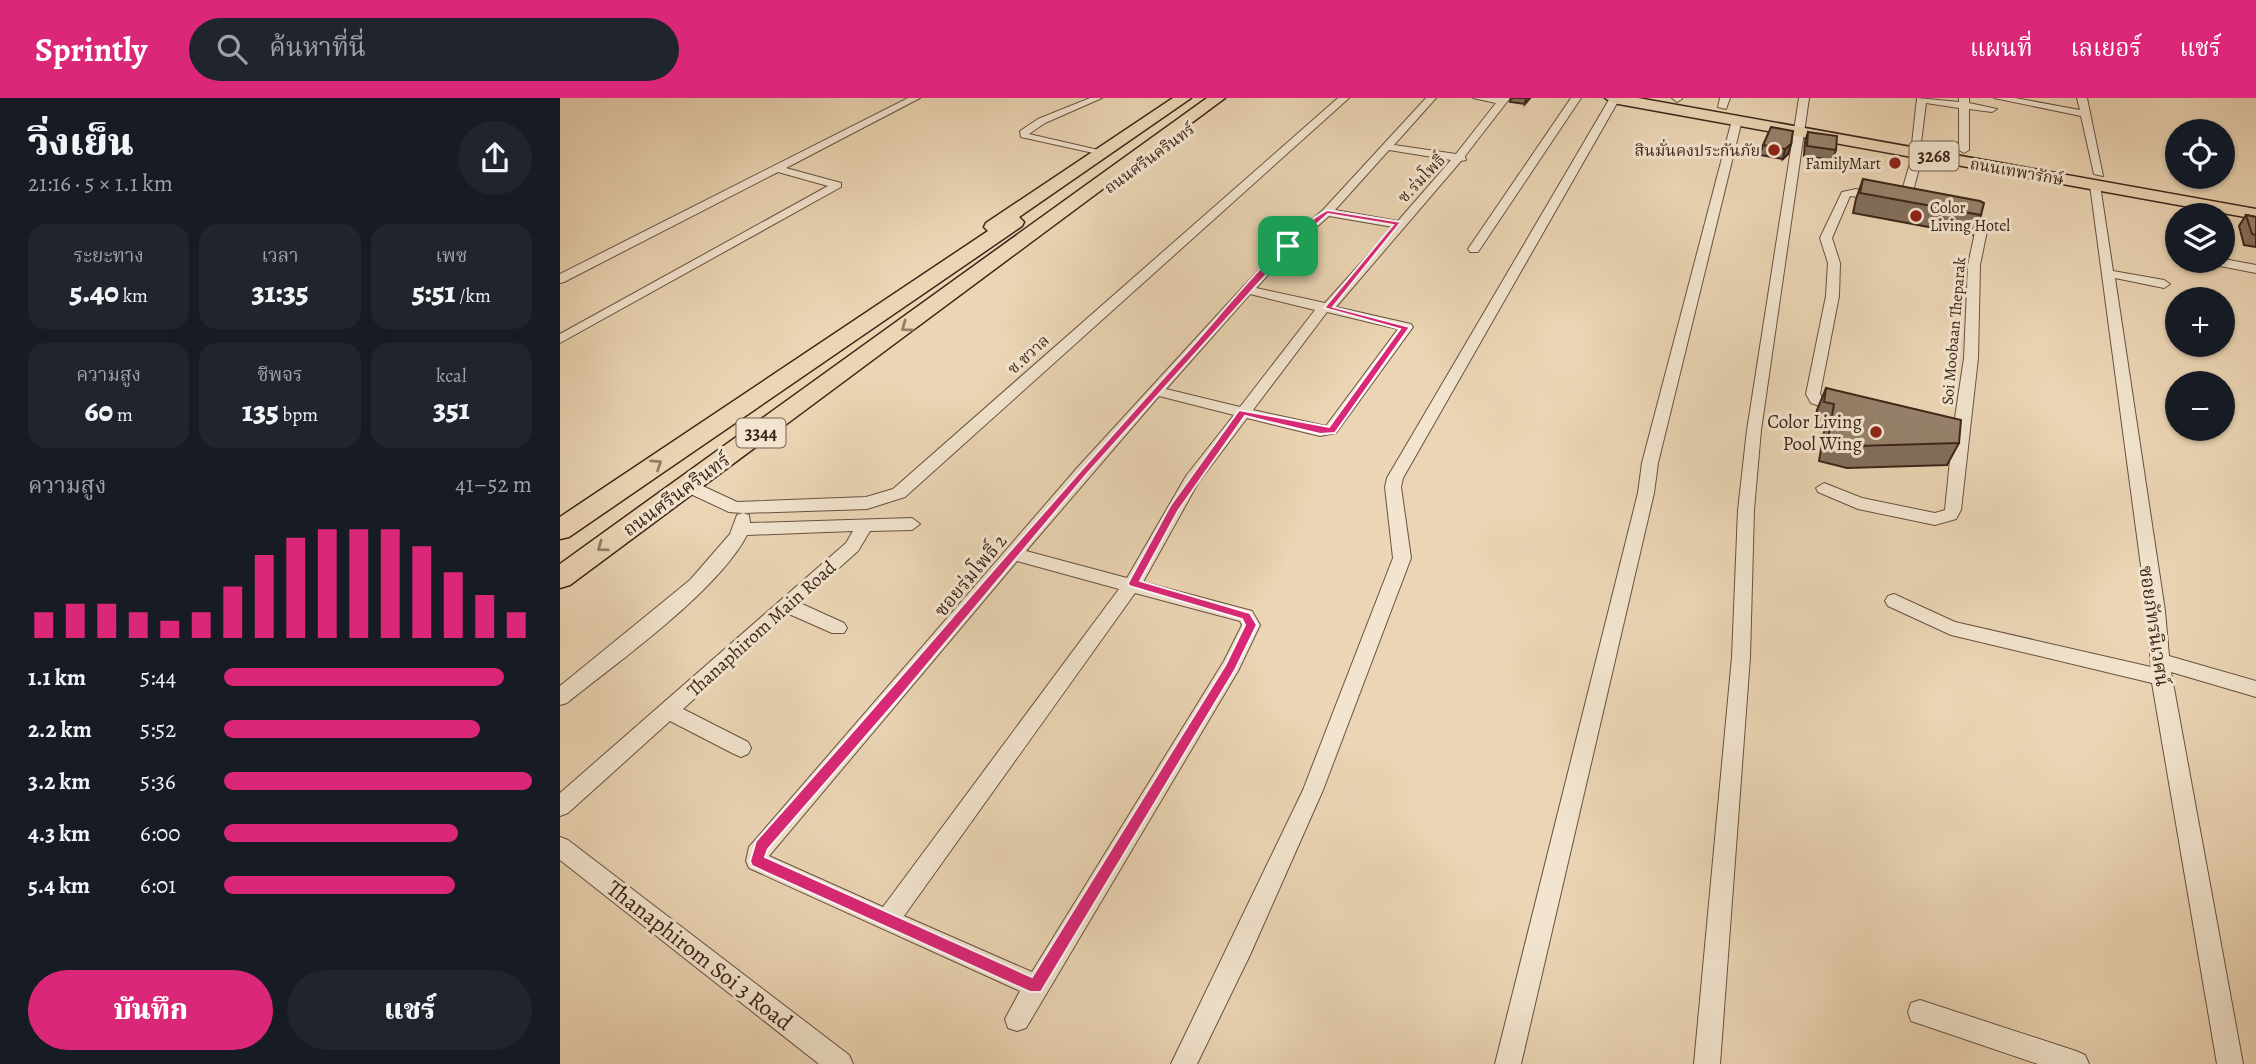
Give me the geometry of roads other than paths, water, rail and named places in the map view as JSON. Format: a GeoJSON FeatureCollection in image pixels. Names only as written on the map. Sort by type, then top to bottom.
{"type":"FeatureCollection","features":[{"type":"Feature","properties":{"kind":"main road","name":"ถนนศรีนครินทร์"},"geometry":{"type":"LineString","coordinates":[[922,282],[967,245],[1103,155],[1183,98]]}},
{"type":"Feature","properties":{"kind":"main road","name":"ถนนศรีนครินทร์"},"geometry":{"type":"LineString","coordinates":[[560,578],[961,287],[1196,98]]}},
{"type":"Feature","properties":{"kind":"main road","name":"ถนนศรีนครินทร์"},"geometry":{"type":"LineString","coordinates":[[560,530],[922,282],[1227,98]]}},
{"type":"Feature","properties":{"kind":"main road","name":"ถนนศรีนครินทร์"},"geometry":{"type":"LineString","coordinates":[[961,287],[1023,250],[1227,98]]}},
{"type":"Feature","properties":{"kind":"main road","name":"ถนนเทพารักษ์"},"geometry":{"type":"LineString","coordinates":[[1614,98],[1737,120],[1801,127],[2097,180],[2256,202]]}},
{"type":"Feature","properties":{"kind":"main road","name":"ถนนเทพารักษ์"},"geometry":{"type":"LineString","coordinates":[[1675,98],[1724,103],[1801,127]]}},
{"type":"Feature","properties":{"kind":"main road","name":"ถนนเทพารักษ์"},"geometry":{"type":"LineString","coordinates":[[1917,147],[1964,150],[2256,214]]}},
{"type":"Feature","properties":{"kind":"street"},"geometry":{"type":"LineString","coordinates":[[560,279],[915,98]]}},
{"type":"Feature","properties":{"kind":"street"},"geometry":{"type":"LineString","coordinates":[[1097,98],[1080,109],[1053,114],[1024,134],[1026,137],[1103,155]]}},
{"type":"Feature","properties":{"kind":"street","name":"ซ.ชวาล"},"geometry":{"type":"LineString","coordinates":[[688,486],[735,508],[867,503],[899,493],[1344,98]]}},
{"type":"Feature","properties":{"kind":"street","name":"ซอยร่มโพธิ์ 2"},"geometry":{"type":"LineString","coordinates":[[1036,986],[765,866],[757,861],[757,854],[1156,391],[1247,289],[1288,246],[1327,212],[1431,98]]}},
{"type":"Feature","properties":{"kind":"street"},"geometry":{"type":"LineString","coordinates":[[1478,98],[1504,100]]}},
{"type":"Feature","properties":{"kind":"street"},"geometry":{"type":"LineString","coordinates":[[1474,248],[1576,98]]}},
{"type":"Feature","properties":{"kind":"street"},"geometry":{"type":"LineString","coordinates":[[1184,1064],[1242,947],[1312,790],[1402,558],[1394,498],[1395,478],[1614,98]]}},
{"type":"Feature","properties":{"kind":"street"},"geometry":{"type":"LineString","coordinates":[[1707,1064],[1741,657],[1746,510],[1754,430],[1804,98]]}},
{"type":"Feature","properties":{"kind":"street"},"geometry":{"type":"LineString","coordinates":[[1999,98],[2083,113]]}},
{"type":"Feature","properties":{"kind":"street","name":"ซอยภัทรนิเวศน์"},"geometry":{"type":"LineString","coordinates":[[2082,98],[2097,180],[2107,273],[2162,669],[2230,1064]]}},
{"type":"Feature","properties":{"kind":"street"},"geometry":{"type":"LineString","coordinates":[[1905,201],[1917,147],[1922,99],[1964,102],[1992,109]]}},
{"type":"Feature","properties":{"kind":"street","name":"ซ.ร่มโพธิ์"},"geometry":{"type":"LineString","coordinates":[[887,920],[1133,583],[1183,493],[1243,412],[1326,308],[1398,224],[1462,158],[1504,100]]}},
{"type":"Feature","properties":{"kind":"street"},"geometry":{"type":"LineString","coordinates":[[1964,102],[1964,150]]}},
{"type":"Feature","properties":{"kind":"street"},"geometry":{"type":"LineString","coordinates":[[1508,1064],[1646,493],[1650,464],[1737,120]]}},
{"type":"Feature","properties":{"kind":"street"},"geometry":{"type":"LineString","coordinates":[[1388,147],[1462,158]]}},
{"type":"Feature","properties":{"kind":"street"},"geometry":{"type":"LineString","coordinates":[[560,340],[837,185],[778,169]]}},
{"type":"Feature","properties":{"kind":"street","name":"Soi Moobaan Theparak"},"geometry":{"type":"LineString","coordinates":[[1860,413],[1822,404],[1814,397],[1827,326],[1834,263],[1825,245],[1826,238],[1846,194],[1860,193],[1976,216],[1983,221],[1974,265],[1971,358],[1960,437],[1923,428]]}},
{"type":"Feature","properties":{"kind":"street"},"geometry":{"type":"LineString","coordinates":[[1327,212],[1398,224]]}},
{"type":"Feature","properties":{"kind":"street"},"geometry":{"type":"LineString","coordinates":[[2235,265],[2256,269]]}},
{"type":"Feature","properties":{"kind":"street"},"geometry":{"type":"LineString","coordinates":[[2107,273],[2164,284]]}},
{"type":"Feature","properties":{"kind":"street"},"geometry":{"type":"LineString","coordinates":[[1156,391],[1320,431],[1331,430],[1338,425],[1406,327],[1247,289]]}},
{"type":"Feature","properties":{"kind":"street"},"geometry":{"type":"LineString","coordinates":[[1824,488],[1858,503],[1935,519],[1950,515],[1953,510],[1960,437]]}},
{"type":"Feature","properties":{"kind":"street"},"geometry":{"type":"LineString","coordinates":[[560,696],[697,584],[726,555],[744,529],[743,517],[735,508]]}},
{"type":"Feature","properties":{"kind":"street"},"geometry":{"type":"LineString","coordinates":[[744,529],[912,524]]}},
{"type":"Feature","properties":{"kind":"street","name":"Thanaphirom Main Road"},"geometry":{"type":"LineString","coordinates":[[560,806],[852,547],[865,525]]}},
{"type":"Feature","properties":{"kind":"street"},"geometry":{"type":"LineString","coordinates":[[1016,554],[1133,583],[1246,616],[1251,625],[1231,666],[1017,1019]]}},
{"type":"Feature","properties":{"kind":"street"},"geometry":{"type":"LineString","coordinates":[[1894,601],[1951,628],[2256,689]]}},
{"type":"Feature","properties":{"kind":"street"},"geometry":{"type":"LineString","coordinates":[[787,605],[838,628]]}},
{"type":"Feature","properties":{"kind":"street"},"geometry":{"type":"LineString","coordinates":[[668,710],[741,748]]}},
{"type":"Feature","properties":{"kind":"street","name":"Thanaphirom Soi 3 Road"},"geometry":{"type":"LineString","coordinates":[[560,847],[840,1064]]}},
{"type":"Feature","properties":{"kind":"street"},"geometry":{"type":"LineString","coordinates":[[1920,1012],[2022,1055],[2076,1064]]}},
{"type":"Feature","properties":{"kind":"place","name":"สินมั่นคงประกันภัย"},"geometry":{"type":"Point","coordinates":[1774,150]}},
{"type":"Feature","properties":{"kind":"place","name":"FamilyMart"},"geometry":{"type":"Point","coordinates":[1895,163]}},
{"type":"Feature","properties":{"kind":"place","name":"Color Living Hotel"},"geometry":{"type":"Point","coordinates":[1916,216]}},
{"type":"Feature","properties":{"kind":"place","name":"Color Living Pool Wing"},"geometry":{"type":"Point","coordinates":[1876,432]}}]}
